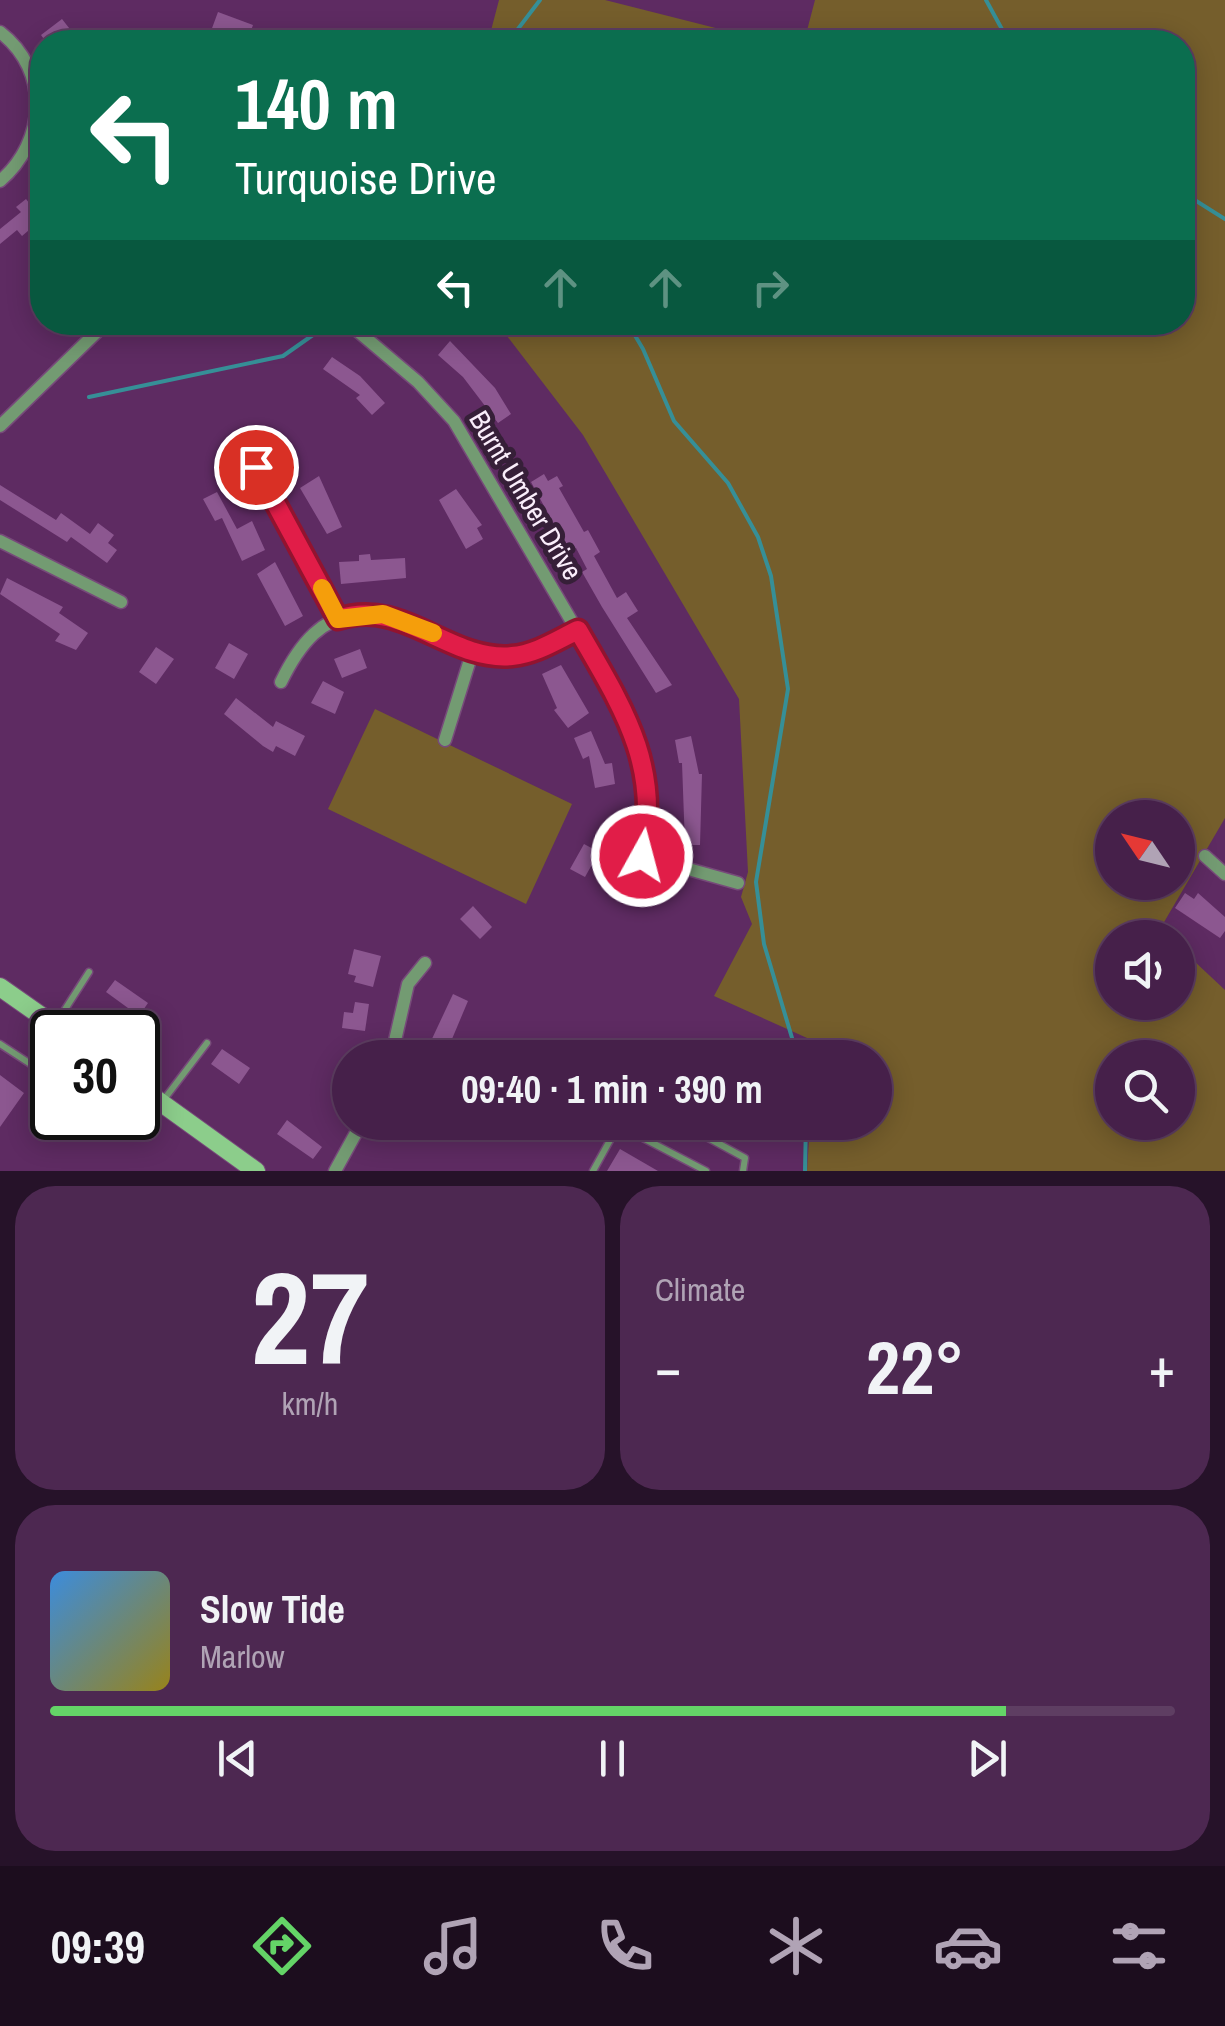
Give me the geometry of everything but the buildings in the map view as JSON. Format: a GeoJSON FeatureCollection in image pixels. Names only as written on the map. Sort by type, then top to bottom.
{"type":"FeatureCollection","features":[{"type":"Feature","properties":{"kind":"street"},"geometry":{"type":"LineString","coordinates":[[0,32],[17,47],[30,74]]}},
{"type":"Feature","properties":{"kind":"street"},"geometry":{"type":"LineString","coordinates":[[0,181],[14,170],[30,145]]}},
{"type":"Feature","properties":{"kind":"street"},"geometry":{"type":"LineString","coordinates":[[0,426],[94,335]]}},
{"type":"Feature","properties":{"kind":"street","name":"Burnt Umber Drive"},"geometry":{"type":"LineString","coordinates":[[362,335],[418,382],[454,421],[626,714],[641,750],[648,803],[642,856],[626,894]]}},
{"type":"Feature","properties":{"kind":"street"},"geometry":{"type":"LineString","coordinates":[[256,467],[338,619]]}},
{"type":"Feature","properties":{"kind":"street"},"geometry":{"type":"LineString","coordinates":[[0,541],[121,602]]}},
{"type":"Feature","properties":{"kind":"street"},"geometry":{"type":"LineString","coordinates":[[281,682],[301,645],[338,619],[383,614],[498,656],[527,654],[578,630]]}},
{"type":"Feature","properties":{"kind":"street"},"geometry":{"type":"LineString","coordinates":[[445,740],[473,650]]}},
{"type":"Feature","properties":{"kind":"street"},"geometry":{"type":"LineString","coordinates":[[642,856],[738,883]]}},
{"type":"Feature","properties":{"kind":"street"},"geometry":{"type":"LineString","coordinates":[[1205,856],[1225,874]]}},
{"type":"Feature","properties":{"kind":"street"},"geometry":{"type":"LineString","coordinates":[[396,1040],[408,984],[425,964]]}},
{"type":"Feature","properties":{"kind":"street"},"geometry":{"type":"LineString","coordinates":[[0,987],[32,1010]]}},
{"type":"Feature","properties":{"kind":"street"},"geometry":{"type":"LineString","coordinates":[[161,1103],[256,1171]]}},
{"type":"Feature","properties":{"kind":"street"},"geometry":{"type":"LineString","coordinates":[[335,1171],[352,1140]]}},
{"type":"Feature","properties":{"kind":"lane"},"geometry":{"type":"LineString","coordinates":[[69,1010],[88,972]]}},
{"type":"Feature","properties":{"kind":"lane"},"geometry":{"type":"LineString","coordinates":[[161,1103],[207,1042]]}},
{"type":"Feature","properties":{"kind":"lane"},"geometry":{"type":"LineString","coordinates":[[0,1044],[30,1064]]}},
{"type":"Feature","properties":{"kind":"lane"},"geometry":{"type":"LineString","coordinates":[[593,1171],[610,1140]]}},
{"type":"Feature","properties":{"kind":"lane"},"geometry":{"type":"LineString","coordinates":[[649,1140],[706,1171]]}},
{"type":"Feature","properties":{"kind":"lane"},"geometry":{"type":"LineString","coordinates":[[712,1140],[744,1158],[743,1171]]}},
{"type":"Feature","properties":{"kind":"shaded area"},"geometry":{"type":"Polygon","coordinates":[[[499,0],[605,0],[724,30],[491,30],[499,0]]]}},
{"type":"Feature","properties":{"kind":"shaded area"},"geometry":{"type":"Polygon","coordinates":[[[815,0],[1225,0],[1225,818],[1195,869],[1195,800],[1095,800],[1095,900],[1177,900],[1165,920],[1095,920],[1095,1020],[1195,1020],[1195,962],[1225,990],[1225,1171],[807,1171],[809,1140],[892,1140],[892,1040],[812,1040],[714,996],[752,924],[741,897],[748,872],[739,699],[583,435],[506,335],[1195,335],[1195,30],[807,30],[815,0]]]}},
{"type":"Feature","properties":{"kind":"shaded area"},"geometry":{"type":"Polygon","coordinates":[[[375,709],[572,804],[526,904],[328,809],[375,709]]]}},
{"type":"Feature","properties":{"kind":"waterway"},"geometry":{"type":"LineString","coordinates":[[517,30],[540,0]]}},
{"type":"Feature","properties":{"kind":"waterway"},"geometry":{"type":"LineString","coordinates":[[986,0],[1002,30]]}},
{"type":"Feature","properties":{"kind":"waterway"},"geometry":{"type":"LineString","coordinates":[[1195,200],[1225,219]]}},
{"type":"Feature","properties":{"kind":"waterway"},"geometry":{"type":"LineString","coordinates":[[89,397],[283,356],[313,335]]}},
{"type":"Feature","properties":{"kind":"waterway"},"geometry":{"type":"LineString","coordinates":[[635,335],[674,421],[728,483],[758,537],[771,576],[788,689],[756,882],[764,944],[793,1040]]}},
{"type":"Feature","properties":{"kind":"waterway"},"geometry":{"type":"LineString","coordinates":[[805,1171],[806,1140]]}},
{"type":"Feature","properties":{"kind":"slow traffic"},"geometry":{"type":"LineString","coordinates":[[322,588],[338,619],[383,614],[433,633]]}},
{"type":"Feature","properties":{"kind":"route"},"geometry":{"type":"LineString","coordinates":[[256,467],[338,619],[383,614],[498,656],[527,654],[578,630],[626,714],[641,750],[648,803],[642,856]]}}]}
